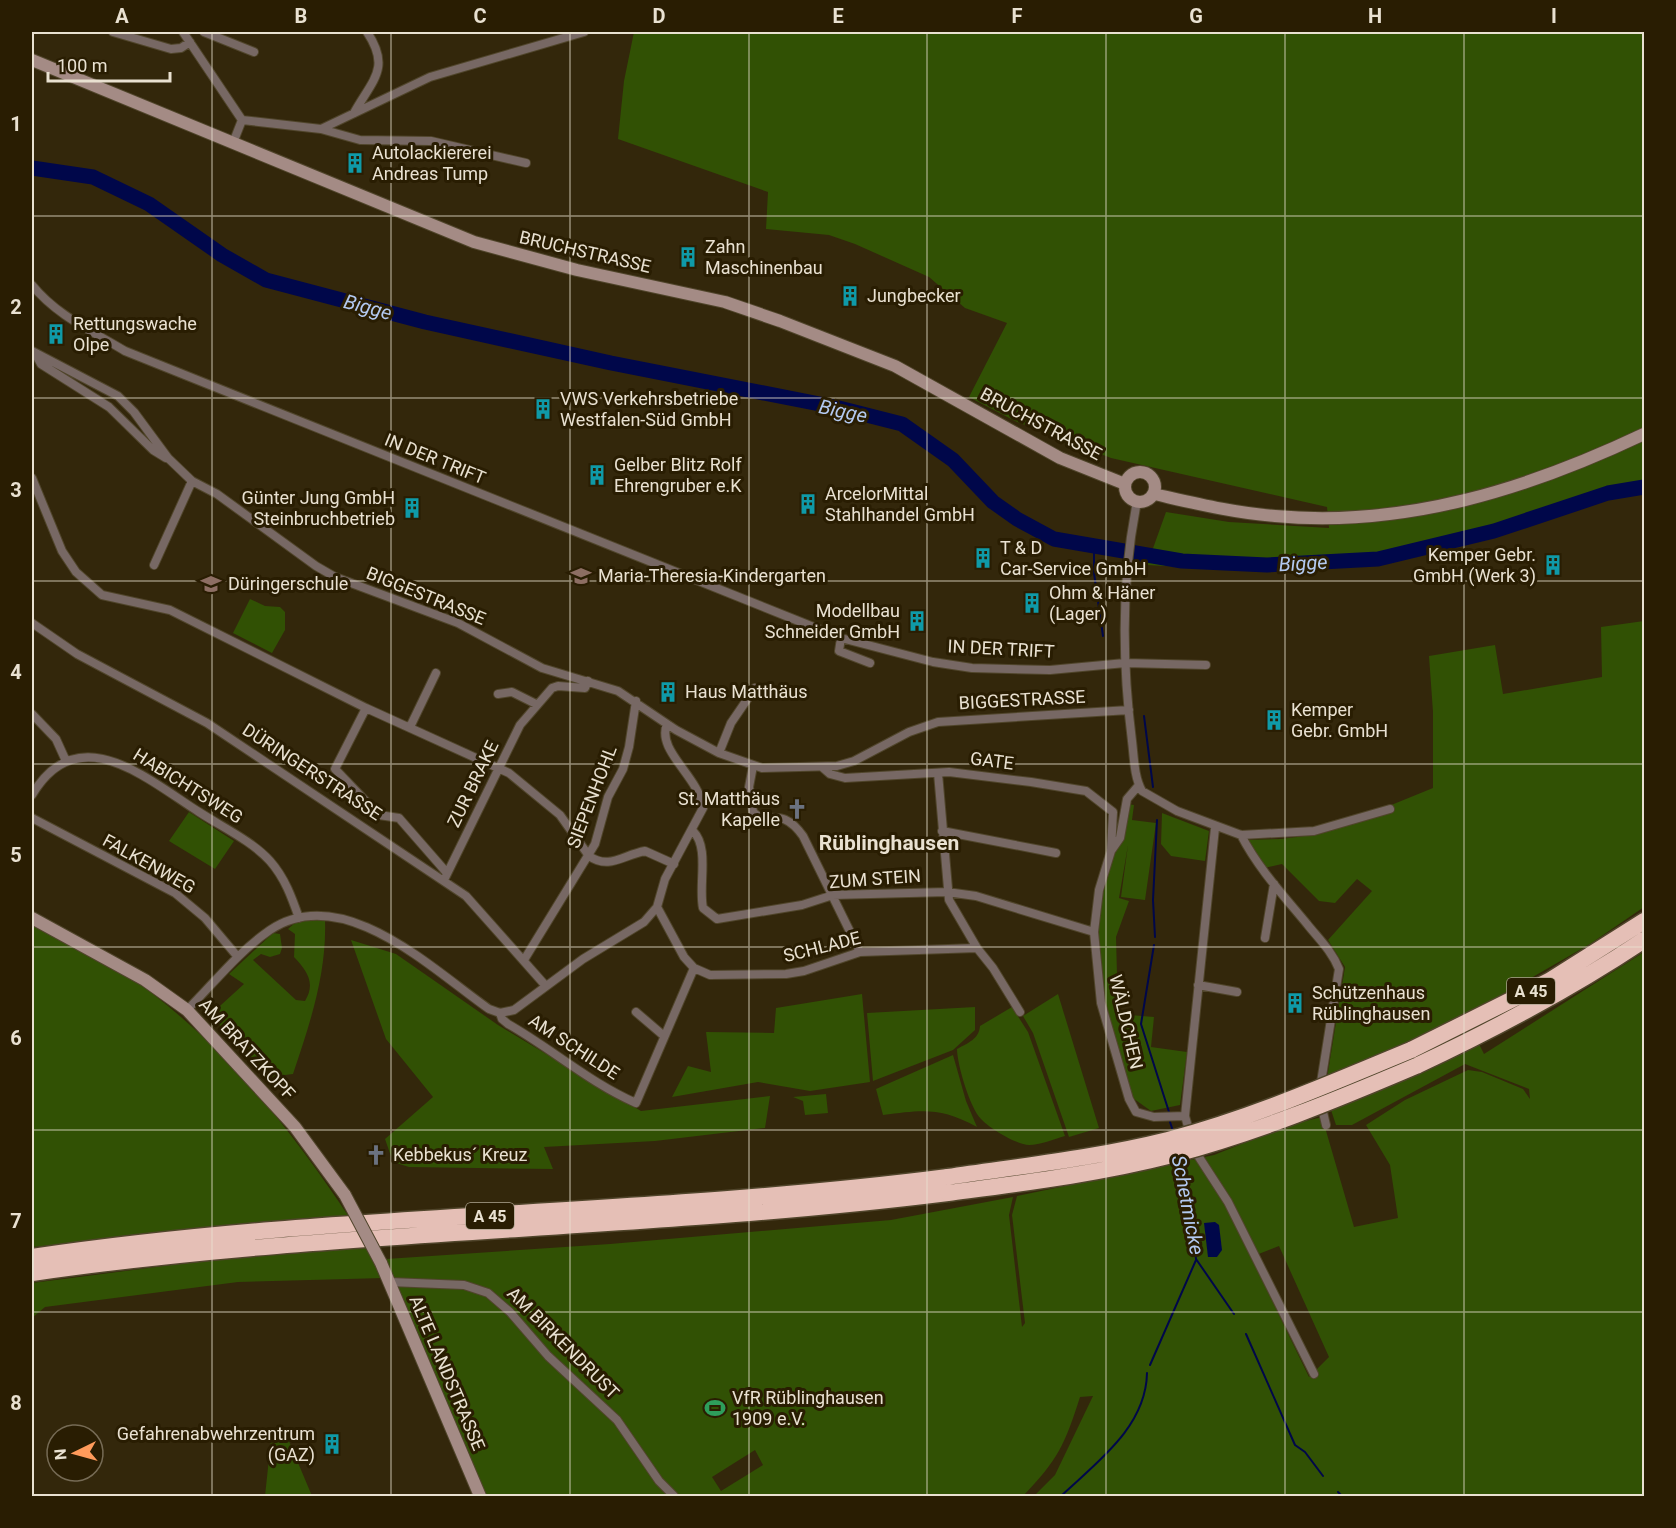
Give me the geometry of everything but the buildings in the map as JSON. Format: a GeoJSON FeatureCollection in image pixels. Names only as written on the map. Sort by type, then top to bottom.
{"type":"FeatureCollection","features":[{"type":"Feature","properties":{"kind":"highway","name":"A 45"},"geometry":{"type":"LineString","coordinates":[[1414,1058],[1549,981],[1644,921]]}},
{"type":"Feature","properties":{"kind":"highway","name":"A 45"},"geometry":{"type":"LineString","coordinates":[[32,1273],[277,1246],[748,1215],[948,1185],[1118,1151],[1169,1139],[1483,1034],[1552,997],[1644,940]]}},
{"type":"Feature","properties":{"kind":"highway","name":"A 45"},"geometry":{"type":"LineString","coordinates":[[32,1257],[275,1230],[948,1185]]}},
{"type":"Feature","properties":{"kind":"main road","name":"BRUCHSTRASSE"},"geometry":{"type":"LineString","coordinates":[[32,60],[474,242],[536,260],[725,302],[780,321],[895,366],[1060,459],[1125,484]]}},
{"type":"Feature","properties":{"kind":"main road"},"geometry":{"type":"LineString","coordinates":[[1154,494],[1214,508],[1276,516],[1336,519],[1418,512],[1494,494],[1576,464],[1644,434]]}},
{"type":"Feature","properties":{"kind":"main road"},"geometry":{"type":"LineString","coordinates":[[1143,472],[1154,482],[1154,494],[1146,501],[1137,502],[1128,496],[1125,484],[1133,473],[1143,472]]}},
{"type":"Feature","properties":{"kind":"main road","name":"AM BRATZKOPF"},"geometry":{"type":"LineString","coordinates":[[32,918],[145,980],[188,1010],[295,1127],[345,1195],[381,1263]]}},
{"type":"Feature","properties":{"kind":"main road","name":"ALTE LANDSTRASSE"},"geometry":{"type":"LineString","coordinates":[[381,1263],[480,1497]]}},
{"type":"Feature","properties":{"kind":"street"},"geometry":{"type":"LineString","coordinates":[[113,32],[171,49],[181,48],[190,42]]}},
{"type":"Feature","properties":{"kind":"street"},"geometry":{"type":"LineString","coordinates":[[183,32],[242,120],[321,129],[360,140],[431,141],[526,163]]}},
{"type":"Feature","properties":{"kind":"street"},"geometry":{"type":"LineString","coordinates":[[204,32],[254,51]]}},
{"type":"Feature","properties":{"kind":"street"},"geometry":{"type":"LineString","coordinates":[[354,113],[381,65],[378,49],[367,32]]}},
{"type":"Feature","properties":{"kind":"street"},"geometry":{"type":"LineString","coordinates":[[321,129],[430,77],[584,32]]}},
{"type":"Feature","properties":{"kind":"street"},"geometry":{"type":"LineString","coordinates":[[233,143],[242,120]]}},
{"type":"Feature","properties":{"kind":"street","name":"IN DER TRIFT"},"geometry":{"type":"LineString","coordinates":[[32,285],[46,302],[125,351],[841,638],[933,662],[972,668],[1061,669],[1125,663],[1206,664]]}},
{"type":"Feature","properties":{"kind":"street","name":"BIGGESTRASSE"},"geometry":{"type":"LineString","coordinates":[[33,352],[41,364],[109,407],[153,450],[168,458]]}},
{"type":"Feature","properties":{"kind":"street","name":"BIGGESTRASSE"},"geometry":{"type":"LineString","coordinates":[[33,352],[118,396],[134,412],[168,458],[192,481],[218,494],[280,542],[336,577],[458,623],[542,668],[618,691],[667,724],[719,753],[753,766],[762,768],[822,767],[854,760],[909,732],[938,722],[1129,710]]}},
{"type":"Feature","properties":{"kind":"street"},"geometry":{"type":"LineString","coordinates":[[32,478],[62,551],[76,572],[102,595],[170,610],[366,708],[500,769],[514,777],[560,815],[589,856],[606,864],[638,852],[650,851],[674,864]]}},
{"type":"Feature","properties":{"kind":"street"},"geometry":{"type":"LineString","coordinates":[[154,565],[192,481]]}},
{"type":"Feature","properties":{"kind":"street"},"geometry":{"type":"LineString","coordinates":[[1137,502],[1127,572],[1125,663],[1138,785],[1147,796],[1215,828],[1241,835],[1314,831],[1390,809]]}},
{"type":"Feature","properties":{"kind":"street","name":"DÜRINGERSTRASSE"},"geometry":{"type":"LineString","coordinates":[[32,623],[76,654],[207,723],[445,876]]}},
{"type":"Feature","properties":{"kind":"street"},"geometry":{"type":"LineString","coordinates":[[841,638],[839,651],[870,663]]}},
{"type":"Feature","properties":{"kind":"street"},"geometry":{"type":"LineString","coordinates":[[410,727],[436,672]]}},
{"type":"Feature","properties":{"kind":"street","name":"ZUR BRAKE"},"geometry":{"type":"LineString","coordinates":[[445,876],[520,725],[536,704],[555,686],[585,688],[588,681]]}},
{"type":"Feature","properties":{"kind":"street"},"geometry":{"type":"LineString","coordinates":[[719,753],[731,723],[755,688]]}},
{"type":"Feature","properties":{"kind":"street"},"geometry":{"type":"LineString","coordinates":[[498,694],[512,692],[536,704]]}},
{"type":"Feature","properties":{"kind":"street","name":"SIEPENHOHL"},"geometry":{"type":"LineString","coordinates":[[524,960],[589,856],[599,835],[608,797],[623,770],[636,701]]}},
{"type":"Feature","properties":{"kind":"street","name":"DÜRINGERSTRASSE"},"geometry":{"type":"LineString","coordinates":[[366,708],[335,769],[379,815],[399,818],[445,876],[466,896],[545,986]]}},
{"type":"Feature","properties":{"kind":"street"},"geometry":{"type":"LineString","coordinates":[[32,714],[56,739],[66,761],[38,785],[32,795]]}},
{"type":"Feature","properties":{"kind":"street"},"geometry":{"type":"LineString","coordinates":[[500,1013],[514,1010],[583,959],[644,922],[657,907],[665,879],[693,831],[703,808],[702,795],[666,746],[663,738],[667,724]]}},
{"type":"Feature","properties":{"kind":"street","name":"HABICHTSWEG"},"geometry":{"type":"LineString","coordinates":[[66,761],[100,758],[130,767],[263,854],[284,881],[298,918]]}},
{"type":"Feature","properties":{"kind":"street"},"geometry":{"type":"LineString","coordinates":[[753,766],[748,787],[753,812],[761,817],[793,821],[803,836],[860,952]]}},
{"type":"Feature","properties":{"kind":"street","name":"GATE"},"geometry":{"type":"LineString","coordinates":[[822,767],[830,774],[845,778],[961,774],[1086,790],[1113,812],[1111,851]]}},
{"type":"Feature","properties":{"kind":"street"},"geometry":{"type":"LineString","coordinates":[[938,773],[947,892],[977,948],[993,968],[1020,1012]]}},
{"type":"Feature","properties":{"kind":"street","name":"WÄLDCHEN"},"geometry":{"type":"LineString","coordinates":[[1138,785],[1127,799],[1120,838],[1111,851],[1099,890],[1094,932],[1101,1003],[1129,1099],[1136,1112],[1154,1117],[1185,1116]]}},
{"type":"Feature","properties":{"kind":"street","name":"FALKENWEG"},"geometry":{"type":"LineString","coordinates":[[32,818],[175,893],[205,918],[237,956]]}},
{"type":"Feature","properties":{"kind":"street"},"geometry":{"type":"LineString","coordinates":[[1215,828],[1185,1116],[1195,1151],[1228,1202],[1314,1374]]}},
{"type":"Feature","properties":{"kind":"street","name":"ZUM STEIN"},"geometry":{"type":"LineString","coordinates":[[693,831],[700,841],[703,908],[717,919],[802,905],[833,895],[947,892],[976,896],[1094,932]]}},
{"type":"Feature","properties":{"kind":"street"},"geometry":{"type":"LineString","coordinates":[[942,831],[1056,853]]}},
{"type":"Feature","properties":{"kind":"street"},"geometry":{"type":"LineString","coordinates":[[1241,835],[1252,857],[1335,959],[1338,979],[1329,1021],[1319,1095],[1326,1125]]}},
{"type":"Feature","properties":{"kind":"street"},"geometry":{"type":"LineString","coordinates":[[1265,938],[1274,884]]}},
{"type":"Feature","properties":{"kind":"street"},"geometry":{"type":"LineString","coordinates":[[636,1012],[664,1036],[694,968],[677,946],[657,907]]}},
{"type":"Feature","properties":{"kind":"street"},"geometry":{"type":"LineString","coordinates":[[188,1010],[237,956],[272,929],[298,918]]}},
{"type":"Feature","properties":{"kind":"street","name":"AM SCHILDE"},"geometry":{"type":"LineString","coordinates":[[298,918],[340,920],[386,936],[421,957],[489,1009],[500,1013],[502,1019],[508,1024],[566,1060],[606,1089],[636,1103],[664,1036]]}},
{"type":"Feature","properties":{"kind":"street","name":"SCHLADE"},"geometry":{"type":"LineString","coordinates":[[694,968],[717,975],[786,974],[804,971],[860,952],[977,948]]}},
{"type":"Feature","properties":{"kind":"street"},"geometry":{"type":"LineString","coordinates":[[1198,985],[1237,992]]}},
{"type":"Feature","properties":{"kind":"street","name":"AM BIRKENDRUST"},"geometry":{"type":"LineString","coordinates":[[390,1282],[464,1285],[488,1293],[510,1312],[548,1356],[617,1420],[653,1473],[674,1497]]}},
{"type":"Feature","properties":{"kind":"green space"},"geometry":{"type":"Polygon","coordinates":[[[634,32],[1644,32],[1644,486],[1369,565],[1258,571],[1147,565],[1166,512],[1229,522],[1329,528],[1327,507],[1111,458],[1015,421],[969,397],[1007,323],[965,308],[929,277],[855,244],[829,235],[766,229],[768,192],[618,139],[624,81],[634,32]]]}},
{"type":"Feature","properties":{"kind":"green space"},"geometry":{"type":"Polygon","coordinates":[[[250,599],[265,606],[280,607],[285,612],[285,630],[272,653],[233,633],[250,599]]]}},
{"type":"Feature","properties":{"kind":"green space"},"geometry":{"type":"Polygon","coordinates":[[[1644,621],[1644,907],[1590,944],[1465,1016],[1484,1054],[1644,952],[1644,1496],[1034,1496],[1055,1475],[1093,1396],[1080,1397],[1059,1451],[1045,1472],[1023,1496],[484,1496],[395,1285],[464,1287],[487,1295],[526,1329],[528,1327],[512,1310],[482,1290],[451,1282],[393,1278],[386,1259],[610,1244],[891,1220],[1013,1197],[1009,1215],[1022,1327],[1025,1323],[1012,1215],[1017,1196],[1214,1155],[1289,1125],[1322,1117],[1354,1227],[1398,1218],[1390,1165],[1366,1125],[1405,1100],[1468,1070],[1482,1072],[1523,1089],[1530,1099],[1529,1089],[1465,1064],[1352,1125],[1336,1125],[1327,1098],[1328,1072],[1345,967],[1328,940],[1372,891],[1357,879],[1335,903],[1319,901],[1282,864],[1264,868],[1243,840],[1281,839],[1320,834],[1433,788],[1433,712],[1429,656],[1495,645],[1503,694],[1602,677],[1601,627],[1644,621]],[[1279,1246],[1251,1257],[1309,1377],[1329,1357],[1279,1246]],[[755,1450],[712,1477],[721,1491],[763,1465],[755,1450]]]}},
{"type":"Feature","properties":{"kind":"green space"},"geometry":{"type":"Polygon","coordinates":[[[1127,804],[1134,805],[1132,820],[1156,823],[1145,900],[1121,897],[1128,845],[1119,898],[1129,901],[1116,937],[1118,1014],[1154,1017],[1151,1047],[1187,1052],[1180,1105],[1151,1111],[1130,1096],[1102,1007],[1098,950],[1099,891],[1110,848],[1127,804]]]}},
{"type":"Feature","properties":{"kind":"green space"},"geometry":{"type":"Polygon","coordinates":[[[189,812],[234,841],[215,869],[169,841],[189,812]]]}},
{"type":"Feature","properties":{"kind":"green space"},"geometry":{"type":"Polygon","coordinates":[[[1162,813],[1209,831],[1205,861],[1171,856],[1161,844],[1162,813]]]}},
{"type":"Feature","properties":{"kind":"green space"},"geometry":{"type":"Polygon","coordinates":[[[325,919],[320,979],[293,1074],[269,1077],[210,1015],[244,984],[229,974],[273,933],[280,934],[282,948],[280,954],[270,957],[261,954],[253,960],[296,1000],[305,1001],[310,983],[303,967],[294,957],[295,934],[288,929],[297,921],[325,919]]]}},
{"type":"Feature","properties":{"kind":"green space"},"geometry":{"type":"Polygon","coordinates":[[[32,925],[121,971],[188,1023],[247,1082],[274,1114],[349,1217],[32,1247],[32,925]]]}},
{"type":"Feature","properties":{"kind":"green space"},"geometry":{"type":"Polygon","coordinates":[[[351,940],[396,954],[498,1025],[641,1111],[770,1096],[765,1128],[655,1141],[544,1147],[553,1169],[409,1167],[393,1162],[385,1139],[433,1097],[386,1039],[351,940]]]}},
{"type":"Feature","properties":{"kind":"green space"},"geometry":{"type":"Polygon","coordinates":[[[862,994],[870,1082],[810,1091],[758,1082],[672,1097],[688,1066],[711,1072],[706,1032],[774,1033],[776,1008],[862,994]]]}},
{"type":"Feature","properties":{"kind":"green space"},"geometry":{"type":"Polygon","coordinates":[[[1058,994],[1099,1128],[1069,1137],[1033,1033],[1023,1016],[1058,994]]]}},
{"type":"Feature","properties":{"kind":"green space"},"geometry":{"type":"Polygon","coordinates":[[[975,1007],[975,1030],[953,1050],[873,1081],[867,1013],[975,1007]]]}},
{"type":"Feature","properties":{"kind":"green space"},"geometry":{"type":"Polygon","coordinates":[[[1012,1007],[1028,1032],[1065,1136],[1033,1145],[1018,1142],[1004,1135],[981,1119],[969,1096],[958,1056],[957,1049],[969,1043],[978,1034],[980,1026],[1012,1007]]]}},
{"type":"Feature","properties":{"kind":"green space"},"geometry":{"type":"Polygon","coordinates":[[[953,1055],[966,1101],[977,1127],[942,1113],[921,1111],[883,1115],[876,1089],[953,1055]]]}},
{"type":"Feature","properties":{"kind":"green space"},"geometry":{"type":"Polygon","coordinates":[[[826,1094],[828,1113],[805,1115],[803,1101],[793,1097],[826,1094]]]}},
{"type":"Feature","properties":{"kind":"green space"},"geometry":{"type":"Polygon","coordinates":[[[369,1246],[384,1278],[238,1282],[45,1307],[32,1318],[32,1283],[280,1251],[369,1246]]]}},
{"type":"Feature","properties":{"kind":"green space"},"geometry":{"type":"Polygon","coordinates":[[[283,1427],[312,1496],[265,1496],[272,1430],[283,1427]]]}},
{"type":"Feature","properties":{"kind":"shaded area"},"geometry":{"type":"Polygon","coordinates":[[[1215,1222],[1219,1225],[1222,1250],[1217,1257],[1208,1257],[1204,1223],[1215,1222]]]}},
{"type":"Feature","properties":{"kind":"waterway","name":"Bigge"},"geometry":{"type":"LineString","coordinates":[[32,168],[93,177],[149,204],[222,255],[266,280],[425,322],[611,363],[835,407],[902,424],[953,460],[993,502],[1017,519],[1054,539],[1182,561],[1267,565],[1378,559],[1494,531],[1608,493],[1644,487]]}},
{"type":"Feature","properties":{"kind":"waterway","name":"Schetmicke"},"geometry":{"type":"LineString","coordinates":[[1094,546],[1094,573],[1103,636]]}},
{"type":"Feature","properties":{"kind":"waterway","name":"Schetmicke"},"geometry":{"type":"LineString","coordinates":[[1144,716],[1153,787]]}},
{"type":"Feature","properties":{"kind":"waterway","name":"Schetmicke"},"geometry":{"type":"LineString","coordinates":[[1155,937],[1153,900],[1157,820]]}},
{"type":"Feature","properties":{"kind":"waterway","name":"Schetmicke"},"geometry":{"type":"LineString","coordinates":[[1154,945],[1141,1024],[1169,1112]]}},
{"type":"Feature","properties":{"kind":"waterway","name":"Schetmicke"},"geometry":{"type":"LineString","coordinates":[[1170,1122],[1173,1131]]}},
{"type":"Feature","properties":{"kind":"waterway","name":"Schetmicke"},"geometry":{"type":"LineString","coordinates":[[1183,1159],[1196,1259],[1234,1314]]}},
{"type":"Feature","properties":{"kind":"waterway"},"geometry":{"type":"LineString","coordinates":[[1150,1365],[1196,1260]]}},
{"type":"Feature","properties":{"kind":"waterway","name":"Schetmicke"},"geometry":{"type":"LineString","coordinates":[[1246,1334],[1295,1445],[1305,1452],[1323,1476]]}},
{"type":"Feature","properties":{"kind":"waterway"},"geometry":{"type":"LineString","coordinates":[[1061,1496],[1104,1456],[1129,1427],[1138,1410],[1147,1373]]}},
{"type":"Feature","properties":{"kind":"waterway","name":"Schetmicke"},"geometry":{"type":"LineString","coordinates":[[1338,1492],[1342,1496]]}},
{"type":"Feature","properties":{"kind":"place","name":"Autolackiererei Andreas Tump"},"geometry":{"type":"Point","coordinates":[355,163]}},
{"type":"Feature","properties":{"kind":"place","name":"Zahn Maschinenbau"},"geometry":{"type":"Point","coordinates":[688,257]}},
{"type":"Feature","properties":{"kind":"place","name":"Jungbecker"},"geometry":{"type":"Point","coordinates":[850,296]}},
{"type":"Feature","properties":{"kind":"place","name":"Rettungswache Olpe"},"geometry":{"type":"Point","coordinates":[56,334]}},
{"type":"Feature","properties":{"kind":"place","name":"VWS Verkehrsbetriebe Westfalen-Süd GmbH"},"geometry":{"type":"Point","coordinates":[543,409]}},
{"type":"Feature","properties":{"kind":"place","name":"Gelber Blitz Rolf Ehrengruber e.K"},"geometry":{"type":"Point","coordinates":[597,475]}},
{"type":"Feature","properties":{"kind":"place","name":"ArcelorMittal Stahlhandel GmbH"},"geometry":{"type":"Point","coordinates":[808,504]}},
{"type":"Feature","properties":{"kind":"place","name":"Günter Jung GmbH Steinbruchbetrieb"},"geometry":{"type":"Point","coordinates":[412,508]}},
{"type":"Feature","properties":{"kind":"place","name":"T & D Car-Service GmbH"},"geometry":{"type":"Point","coordinates":[983,558]}},
{"type":"Feature","properties":{"kind":"place","name":"Kemper Gebr. GmbH (Werk 3)"},"geometry":{"type":"Point","coordinates":[1553,565]}},
{"type":"Feature","properties":{"kind":"place","name":"Maria-Theresia-Kindergarten"},"geometry":{"type":"Point","coordinates":[581,576]}},
{"type":"Feature","properties":{"kind":"place","name":"Düringerschule"},"geometry":{"type":"Point","coordinates":[211,584]}},
{"type":"Feature","properties":{"kind":"place","name":"Ohm & Häner (Lager)"},"geometry":{"type":"Point","coordinates":[1032,603]}},
{"type":"Feature","properties":{"kind":"place","name":"Modellbau Schneider GmbH"},"geometry":{"type":"Point","coordinates":[917,621]}},
{"type":"Feature","properties":{"kind":"place","name":"Haus Matthäus"},"geometry":{"type":"Point","coordinates":[668,692]}},
{"type":"Feature","properties":{"kind":"place","name":"Kemper Gebr. GmbH"},"geometry":{"type":"Point","coordinates":[1274,720]}},
{"type":"Feature","properties":{"kind":"place","name":"St. Matthäus Kapelle"},"geometry":{"type":"Point","coordinates":[797,809]}},
{"type":"Feature","properties":{"kind":"place","name":"Schützenhaus Rüblinghausen"},"geometry":{"type":"Point","coordinates":[1295,1003]}},
{"type":"Feature","properties":{"kind":"place","name":"Kebbekus´ Kreuz"},"geometry":{"type":"Point","coordinates":[376,1155]}},
{"type":"Feature","properties":{"kind":"place","name":"VfR Rüblinghausen 1909 e.V."},"geometry":{"type":"Point","coordinates":[715,1408]}},
{"type":"Feature","properties":{"kind":"place","name":"Gefahrenabwehrzentrum (GAZ)"},"geometry":{"type":"Point","coordinates":[332,1444]}},
{"type":"Feature","properties":{"kind":"district","name":"Rüblinghausen"},"geometry":{"type":"Point","coordinates":[889,843]}}]}
